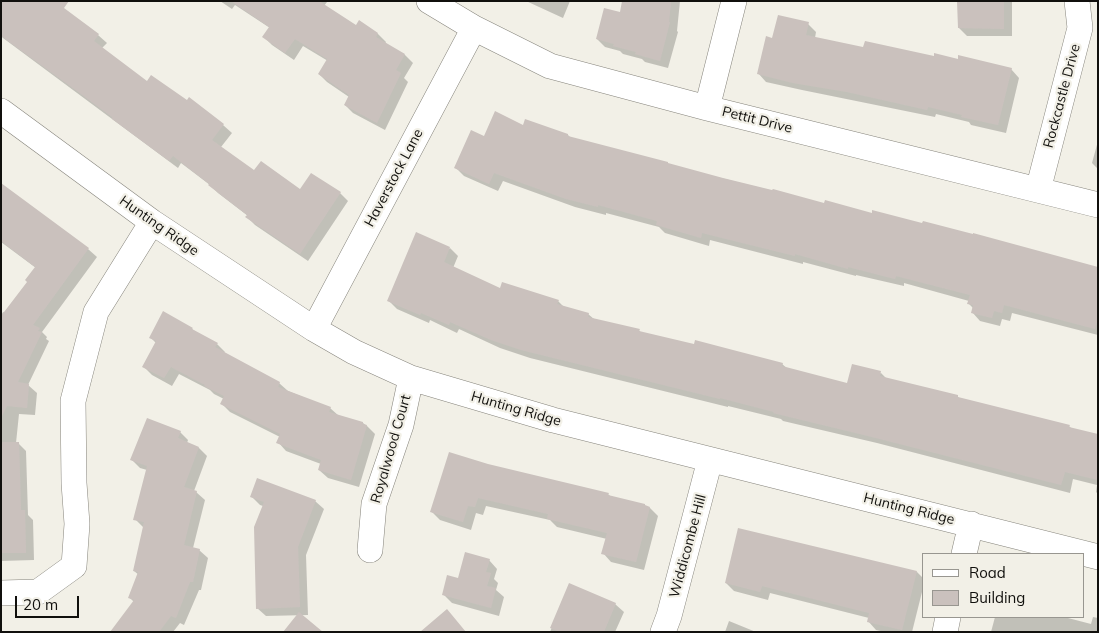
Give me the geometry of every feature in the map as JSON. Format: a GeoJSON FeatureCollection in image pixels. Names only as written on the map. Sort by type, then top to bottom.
{"type":"FeatureCollection","features":[{"type":"Feature","properties":{"kind":"street","name":"Pettit Drive"},"geometry":{"type":"LineString","coordinates":[[429,1],[474,28],[550,66],[707,108],[1098,205]]}},
{"type":"Feature","properties":{"kind":"street"},"geometry":{"type":"LineString","coordinates":[[707,108],[734,1]]}},
{"type":"Feature","properties":{"kind":"street","name":"Rockcastle Drive"},"geometry":{"type":"LineString","coordinates":[[1038,190],[1080,28],[1076,1]]}},
{"type":"Feature","properties":{"kind":"street","name":"Haverstock Lane"},"geometry":{"type":"LineString","coordinates":[[314,329],[474,28]]}},
{"type":"Feature","properties":{"kind":"street","name":"Hunting Ridge"},"geometry":{"type":"LineString","coordinates":[[1,111],[152,222],[314,329],[354,352],[411,378],[553,420],[1083,553]]}},
{"type":"Feature","properties":{"kind":"street"},"geometry":{"type":"LineString","coordinates":[[1,593],[38,592],[74,566],[78,524],[74,483],[73,401],[96,312],[152,222]]}},
{"type":"Feature","properties":{"kind":"street","name":"Royalwood Court"},"geometry":{"type":"LineString","coordinates":[[370,550],[374,504],[401,426],[411,378]]}},
{"type":"Feature","properties":{"kind":"street","name":"Widdicombe Hill"},"geometry":{"type":"LineString","coordinates":[[663,632],[669,616],[710,460]]}},
{"type":"Feature","properties":{"kind":"street"},"geometry":{"type":"LineString","coordinates":[[964,553],[971,524]]}},
{"type":"Feature","properties":{"kind":"street","name":"Hunting Ridge"},"geometry":{"type":"LineString","coordinates":[[1084,553],[1098,557]]}},
{"type":"Feature","properties":{"kind":"street"},"geometry":{"type":"LineString","coordinates":[[945,632],[948,618]]}},
{"type":"Feature","properties":{"kind":"building"},"geometry":{"type":"Polygon","coordinates":[[[1,1],[69,1],[64,8],[99,34],[94,41],[147,81],[151,75],[187,100],[189,97],[224,124],[212,140],[254,170],[261,161],[300,189],[311,173],[341,192],[300,254],[245,217],[247,215],[173,156],[169,161],[1,36],[1,1]]]}},
{"type":"Feature","properties":{"kind":"building"},"geometry":{"type":"Polygon","coordinates":[[[231,1],[319,1],[356,25],[359,20],[378,33],[376,37],[405,54],[396,70],[401,73],[377,123],[344,105],[349,95],[318,74],[327,59],[295,39],[285,53],[262,37],[269,27],[231,1]]]}},
{"type":"Feature","properties":{"kind":"building"},"geometry":{"type":"Polygon","coordinates":[[[622,1],[671,1],[670,22],[660,61],[635,54],[636,52],[596,39],[604,8],[620,12],[622,1]]]}},
{"type":"Feature","properties":{"kind":"building"},"geometry":{"type":"Polygon","coordinates":[[[957,1],[1004,1],[1004,29],[958,28],[957,1]]]}},
{"type":"Feature","properties":{"kind":"building"},"geometry":{"type":"Polygon","coordinates":[[[778,15],[809,22],[806,35],[863,47],[865,41],[934,56],[934,53],[958,59],[958,55],[1012,68],[998,125],[928,107],[927,110],[757,74],[766,36],[772,38],[778,15]]]}},
{"type":"Feature","properties":{"kind":"building"},"geometry":{"type":"Polygon","coordinates":[[[495,111],[523,125],[525,119],[568,134],[568,136],[723,178],[824,203],[825,200],[872,213],[872,210],[922,223],[923,221],[1098,267],[1098,318],[1095,329],[1004,305],[1002,313],[994,311],[992,318],[971,313],[973,305],[967,304],[970,295],[896,276],[895,279],[848,267],[848,269],[795,254],[795,256],[702,233],[701,238],[656,225],[657,221],[598,205],[598,207],[566,199],[494,173],[489,184],[454,168],[471,130],[484,136],[495,111]]]}},
{"type":"Feature","properties":{"kind":"building"},"geometry":{"type":"Polygon","coordinates":[[[1,183],[89,248],[33,325],[40,328],[38,331],[42,332],[18,382],[29,384],[27,408],[7,406],[1,418],[1,316],[27,282],[25,280],[35,267],[1,241],[1,183]]]}},
{"type":"Feature","properties":{"kind":"building"},"geometry":{"type":"Polygon","coordinates":[[[416,232],[450,247],[444,262],[500,288],[502,282],[559,300],[557,304],[589,313],[588,317],[694,344],[695,340],[783,363],[782,366],[847,383],[852,364],[881,371],[880,376],[958,395],[958,397],[1070,425],[1069,427],[1098,434],[1098,480],[1065,472],[1061,485],[720,398],[521,350],[491,340],[450,322],[449,325],[421,313],[420,315],[387,301],[416,232]]]}},
{"type":"Feature","properties":{"kind":"building"},"geometry":{"type":"Polygon","coordinates":[[[163,311],[218,343],[215,347],[280,382],[278,387],[331,407],[329,412],[363,422],[363,424],[367,425],[351,480],[318,470],[321,460],[276,443],[280,434],[220,404],[224,396],[205,385],[171,367],[164,378],[142,367],[156,341],[149,338],[163,311]]]}},
{"type":"Feature","properties":{"kind":"building"},"geometry":{"type":"Polygon","coordinates":[[[147,418],[181,431],[178,438],[199,447],[184,487],[197,491],[184,545],[200,549],[193,582],[190,582],[176,618],[171,616],[159,632],[110,632],[134,600],[128,598],[138,572],[133,571],[144,522],[133,520],[147,466],[130,460],[147,418]]]}},
{"type":"Feature","properties":{"kind":"building"},"geometry":{"type":"Polygon","coordinates":[[[1,442],[19,442],[21,510],[25,510],[26,553],[1,553],[1,442]]]}},
{"type":"Feature","properties":{"kind":"building"},"geometry":{"type":"Polygon","coordinates":[[[449,452],[488,464],[609,493],[608,495],[645,504],[650,507],[636,562],[601,554],[607,533],[547,519],[548,514],[478,498],[475,507],[468,506],[463,522],[430,512],[449,452]]]}},
{"type":"Feature","properties":{"kind":"building"},"geometry":{"type":"Polygon","coordinates":[[[257,478],[316,500],[298,547],[300,607],[256,609],[254,527],[264,502],[250,497],[257,478]]]}},
{"type":"Feature","properties":{"kind":"building"},"geometry":{"type":"Polygon","coordinates":[[[738,528],[917,571],[902,630],[867,622],[869,613],[762,586],[760,592],[725,583],[738,528]]]}},
{"type":"Feature","properties":{"kind":"building"},"geometry":{"type":"Polygon","coordinates":[[[465,552],[490,559],[486,572],[491,573],[487,586],[496,588],[491,608],[442,595],[447,575],[458,578],[465,552]]]}},
{"type":"Feature","properties":{"kind":"building"},"geometry":{"type":"Polygon","coordinates":[[[569,583],[616,603],[604,632],[560,632],[550,628],[569,583]]]}},
{"type":"Feature","properties":{"kind":"building"},"geometry":{"type":"Polygon","coordinates":[[[447,609],[466,632],[420,632],[447,609]]]}},
{"type":"Feature","properties":{"kind":"building"},"geometry":{"type":"Polygon","coordinates":[[[299,612],[323,632],[283,632],[299,612]]]}}]}
